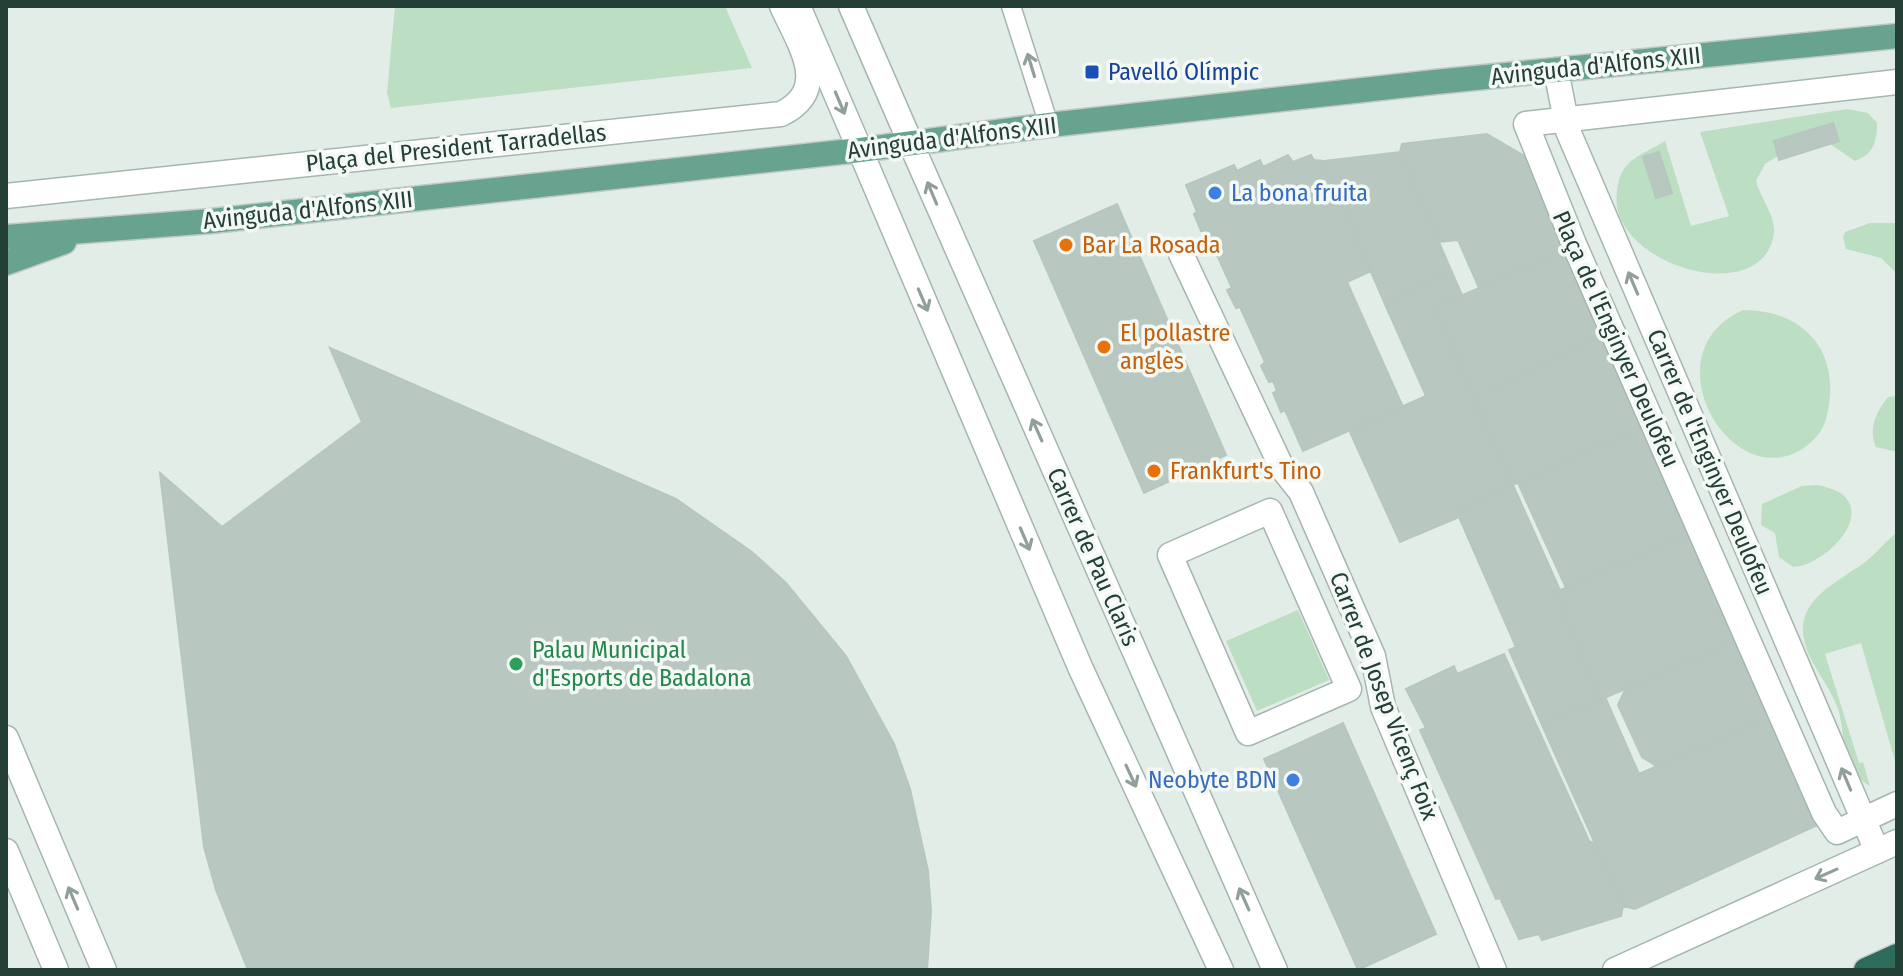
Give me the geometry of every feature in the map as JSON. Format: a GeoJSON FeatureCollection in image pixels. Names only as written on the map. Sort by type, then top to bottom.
{"type":"FeatureCollection","features":[{"type":"Feature","properties":{"kind":"highway"},"geometry":{"type":"LineString","coordinates":[[1866,970],[1897,956]]}},
{"type":"Feature","properties":{"kind":"main road","name":"Avinguda d'Alfons XIII"},"geometry":{"type":"LineString","coordinates":[[6,237],[89,232],[860,150],[1049,125],[1556,70],[1897,36]]}},
{"type":"Feature","properties":{"kind":"main road"},"geometry":{"type":"LineString","coordinates":[[6,263],[89,232]]}},
{"type":"Feature","properties":{"kind":"street","name":"Plaça del President Tarradellas"},"geometry":{"type":"LineString","coordinates":[[6,196],[781,114],[795,107],[807,92],[809,75],[806,58],[782,6]]}},
{"type":"Feature","properties":{"kind":"street"},"geometry":{"type":"LineString","coordinates":[[798,6],[1080,667],[1221,970]]}},
{"type":"Feature","properties":{"kind":"street","name":"Carrer de Pau Claris"},"geometry":{"type":"LineString","coordinates":[[851,6],[1275,970]]}},
{"type":"Feature","properties":{"kind":"street","name":"Carrer de l'Enginyer Deulofeu"},"geometry":{"type":"LineString","coordinates":[[1556,70],[1563,119],[1863,819],[1887,846]]}},
{"type":"Feature","properties":{"kind":"street","name":"Plaça de l'Enginyer Deulofeu"},"geometry":{"type":"LineString","coordinates":[[1897,82],[1526,124],[1574,244],[1824,813],[1837,832],[1897,804]]}},
{"type":"Feature","properties":{"kind":"street","name":"Carrer de Josep Vicenç Foix"},"geometry":{"type":"LineString","coordinates":[[1181,254],[1282,468],[1301,492],[1373,656],[1383,707],[1494,970]]}},
{"type":"Feature","properties":{"kind":"street"},"geometry":{"type":"LineString","coordinates":[[1270,511],[1349,689],[1248,733],[1170,555],[1270,511]]}},
{"type":"Feature","properties":{"kind":"street"},"geometry":{"type":"LineString","coordinates":[[6,738],[104,970]]}},
{"type":"Feature","properties":{"kind":"street"},"geometry":{"type":"LineString","coordinates":[[1615,970],[1887,846]]}},
{"type":"Feature","properties":{"kind":"street"},"geometry":{"type":"LineString","coordinates":[[6,851],[56,970]]}},
{"type":"Feature","properties":{"kind":"lane"},"geometry":{"type":"LineString","coordinates":[[1011,6],[1049,125]]}},
{"type":"Feature","properties":{"kind":"green space"},"geometry":{"type":"Polygon","coordinates":[[[395,6],[725,6],[752,68],[391,108],[387,93],[395,6]]]}},
{"type":"Feature","properties":{"kind":"green space"},"geometry":{"type":"Polygon","coordinates":[[[1847,109],[1868,113],[1877,123],[1873,146],[1866,155],[1855,161],[1830,144],[1839,141],[1833,122],[1774,141],[1778,156],[1765,164],[1756,181],[1773,220],[1774,233],[1764,257],[1744,270],[1717,274],[1688,269],[1659,257],[1635,240],[1620,217],[1617,191],[1624,169],[1636,157],[1665,141],[1691,226],[1729,216],[1700,132],[1847,109]]]}},
{"type":"Feature","properties":{"kind":"green space"},"geometry":{"type":"Polygon","coordinates":[[[1870,223],[1897,223],[1897,274],[1881,258],[1846,249],[1845,232],[1870,223]]]}},
{"type":"Feature","properties":{"kind":"green space"},"geometry":{"type":"Polygon","coordinates":[[[1743,310],[1786,318],[1815,341],[1824,357],[1830,396],[1826,419],[1816,437],[1799,451],[1772,458],[1747,451],[1725,435],[1709,411],[1701,383],[1702,355],[1716,330],[1743,310]]]}},
{"type":"Feature","properties":{"kind":"green space"},"geometry":{"type":"Polygon","coordinates":[[[1897,396],[1897,452],[1876,447],[1873,434],[1874,421],[1884,403],[1888,397],[1897,396]]]}},
{"type":"Feature","properties":{"kind":"green space"},"geometry":{"type":"Polygon","coordinates":[[[1818,485],[1842,494],[1850,504],[1848,528],[1840,540],[1817,559],[1793,567],[1779,557],[1775,533],[1761,525],[1762,504],[1802,486],[1818,485]]]}},
{"type":"Feature","properties":{"kind":"green space"},"geometry":{"type":"Polygon","coordinates":[[[1897,532],[1897,768],[1861,643],[1825,654],[1859,763],[1863,762],[1870,786],[1850,765],[1838,708],[1812,661],[1803,629],[1810,606],[1819,596],[1866,561],[1897,532]]]}},
{"type":"Feature","properties":{"kind":"green space"},"geometry":{"type":"Polygon","coordinates":[[[1298,610],[1329,680],[1257,711],[1226,641],[1298,610]]]}},
{"type":"Feature","properties":{"kind":"building"},"geometry":{"type":"Polygon","coordinates":[[[1833,123],[1839,141],[1779,160],[1774,141],[1833,123]]]}},
{"type":"Feature","properties":{"kind":"building"},"geometry":{"type":"Polygon","coordinates":[[[1487,134],[1552,172],[1576,246],[1479,288],[1458,240],[1439,242],[1400,152],[1402,144],[1487,134]]]}},
{"type":"Feature","properties":{"kind":"building"},"geometry":{"type":"Polygon","coordinates":[[[1400,152],[1451,270],[1384,302],[1323,161],[1400,152]]]}},
{"type":"Feature","properties":{"kind":"building"},"geometry":{"type":"Polygon","coordinates":[[[1659,152],[1672,193],[1656,198],[1643,157],[1659,152]]]}},
{"type":"Feature","properties":{"kind":"building"},"geometry":{"type":"Polygon","coordinates":[[[1288,155],[1293,162],[1311,155],[1314,160],[1323,161],[1371,271],[1347,282],[1403,407],[1303,451],[1285,410],[1281,412],[1273,393],[1277,391],[1261,366],[1265,362],[1240,307],[1236,308],[1227,290],[1232,288],[1206,231],[1201,231],[1186,185],[1234,165],[1237,171],[1260,160],[1263,167],[1288,155]]]}},
{"type":"Feature","properties":{"kind":"building"},"geometry":{"type":"Polygon","coordinates":[[[1117,204],[1226,455],[1144,493],[1034,241],[1117,204]]]}},
{"type":"Feature","properties":{"kind":"building"},"geometry":{"type":"Polygon","coordinates":[[[1576,246],[1613,332],[1473,397],[1435,307],[1576,246]]]}},
{"type":"Feature","properties":{"kind":"building"},"geometry":{"type":"Polygon","coordinates":[[[1451,270],[1462,295],[1435,307],[1513,485],[1460,508],[1462,515],[1459,517],[1400,542],[1349,430],[1426,396],[1384,302],[1451,270]]]}},
{"type":"Feature","properties":{"kind":"building"},"geometry":{"type":"Polygon","coordinates":[[[1613,332],[1653,422],[1513,485],[1473,397],[1613,332]]]}},
{"type":"Feature","properties":{"kind":"building","name":"Palau Municipal d'Esports de Badalona"},"geometry":{"type":"Polygon","coordinates":[[[330,348],[676,499],[752,552],[786,583],[846,656],[894,744],[910,789],[928,871],[931,911],[927,970],[248,970],[216,890],[204,847],[160,473],[222,527],[362,422],[330,348]]]}},
{"type":"Feature","properties":{"kind":"building"},"geometry":{"type":"Polygon","coordinates":[[[1653,422],[1700,530],[1566,588],[1518,483],[1653,422]]]}},
{"type":"Feature","properties":{"kind":"building"},"geometry":{"type":"Polygon","coordinates":[[[1513,485],[1560,590],[1556,592],[1600,700],[1542,725],[1509,650],[1516,647],[1459,517],[1462,515],[1460,508],[1513,485]]]}},
{"type":"Feature","properties":{"kind":"building"},"geometry":{"type":"Polygon","coordinates":[[[1700,530],[1746,637],[1600,700],[1556,592],[1700,530]]]}},
{"type":"Feature","properties":{"kind":"building"},"geometry":{"type":"Polygon","coordinates":[[[1746,637],[1780,713],[1658,767],[1642,757],[1618,705],[1626,688],[1746,637]]]}},
{"type":"Feature","properties":{"kind":"building"},"geometry":{"type":"Polygon","coordinates":[[[1504,654],[1590,843],[1594,841],[1623,906],[1621,916],[1542,940],[1539,934],[1519,939],[1500,898],[1496,899],[1420,730],[1426,728],[1406,689],[1454,666],[1457,674],[1504,654]]]}},
{"type":"Feature","properties":{"kind":"building"},"geometry":{"type":"Polygon","coordinates":[[[1605,697],[1639,774],[1780,713],[1835,817],[1635,909],[1623,906],[1542,725],[1605,697]]]}},
{"type":"Feature","properties":{"kind":"building"},"geometry":{"type":"Polygon","coordinates":[[[1343,723],[1436,934],[1358,970],[1264,759],[1343,723]]]}},
{"type":"Feature","properties":{"kind":"place","name":"Pavelló Olímpic"},"geometry":{"type":"Point","coordinates":[1092,72]}},
{"type":"Feature","properties":{"kind":"place","name":"La bona fruita"},"geometry":{"type":"Point","coordinates":[1215,193]}},
{"type":"Feature","properties":{"kind":"place","name":"Bar La Rosada"},"geometry":{"type":"Point","coordinates":[1066,245]}},
{"type":"Feature","properties":{"kind":"place","name":"El pollastre anglès"},"geometry":{"type":"Point","coordinates":[1104,347]}},
{"type":"Feature","properties":{"kind":"place","name":"Frankfurt's Tino"},"geometry":{"type":"Point","coordinates":[1154,471]}},
{"type":"Feature","properties":{"kind":"place","name":"Palau Municipal d'Esports de Badalona"},"geometry":{"type":"Point","coordinates":[516,664]}},
{"type":"Feature","properties":{"kind":"place","name":"Neobyte BDN"},"geometry":{"type":"Point","coordinates":[1293,780]}}]}
